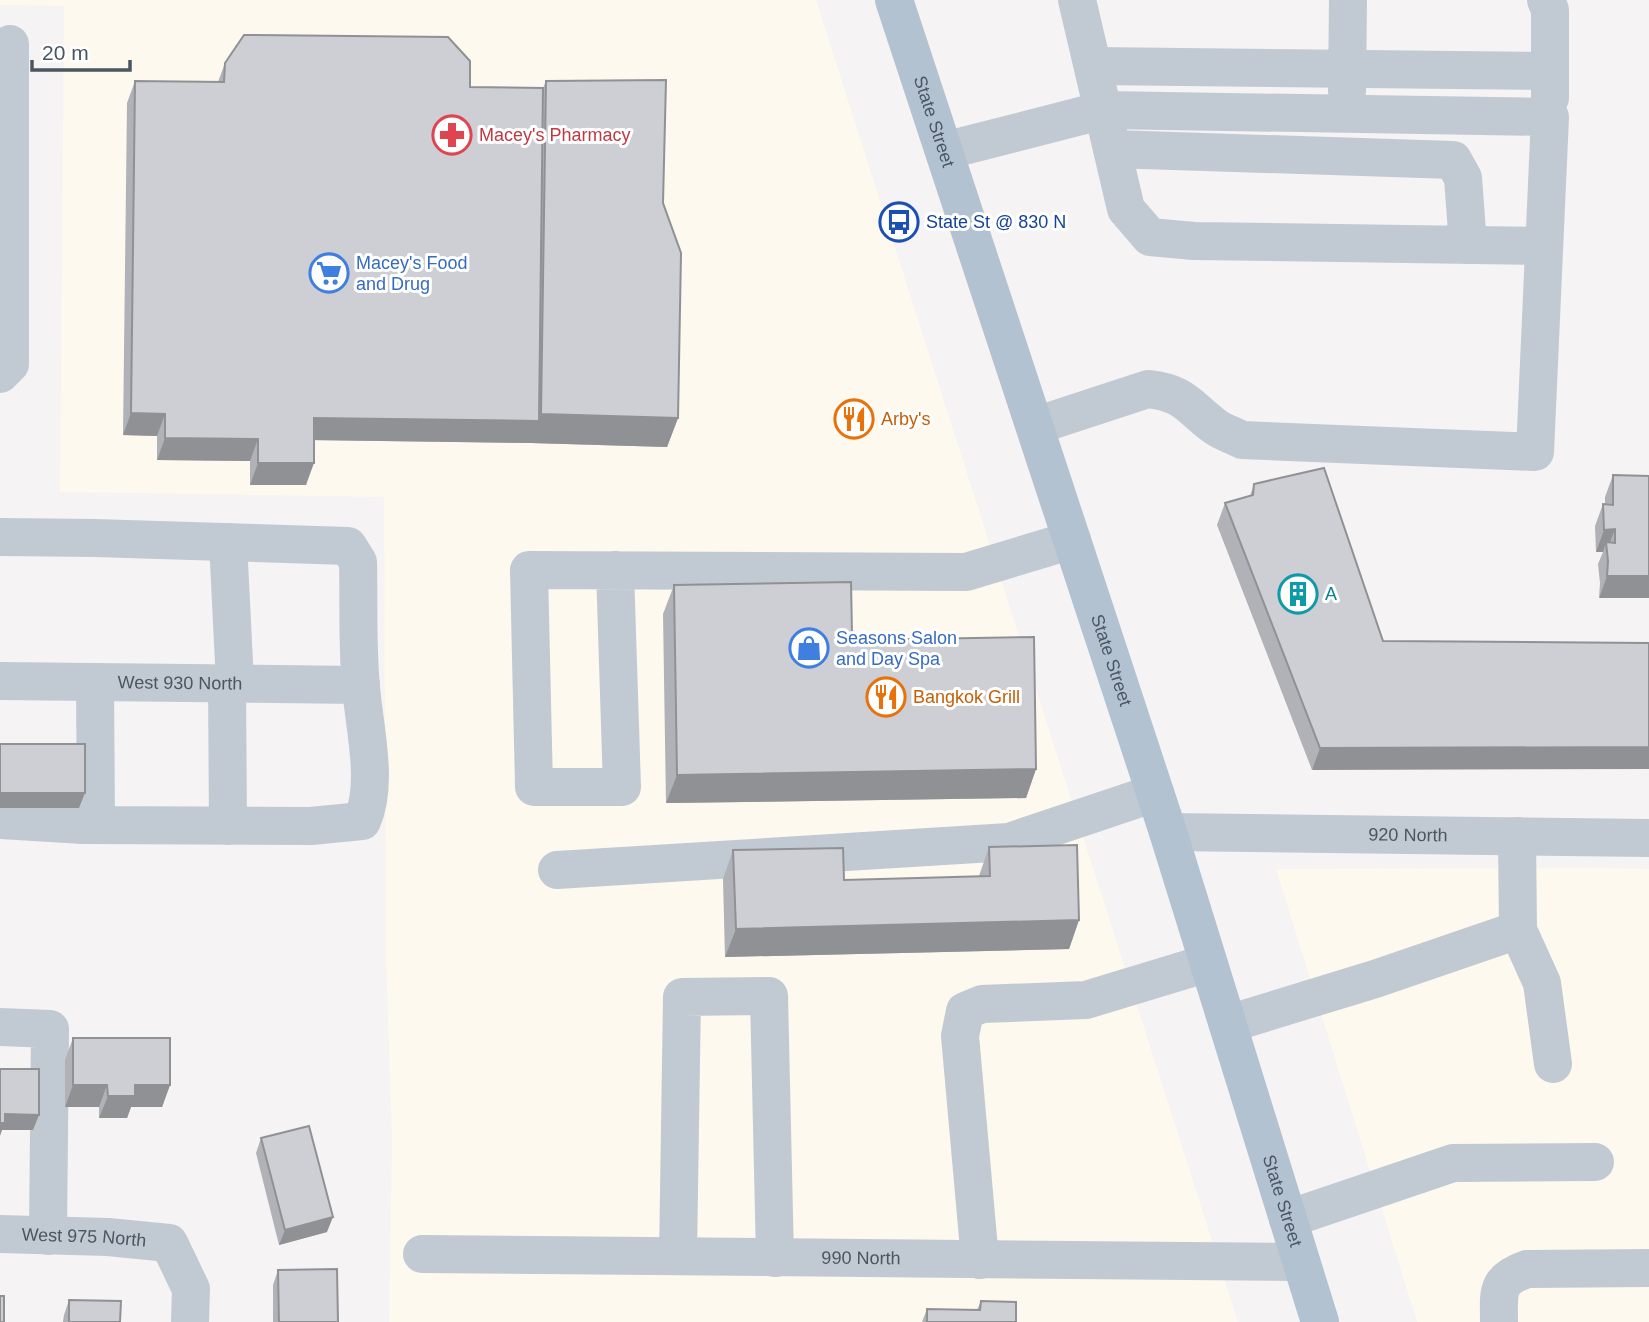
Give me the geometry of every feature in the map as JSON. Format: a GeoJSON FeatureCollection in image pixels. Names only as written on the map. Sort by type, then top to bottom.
{"type":"FeatureCollection","features":[{"type":"Feature","properties":{"kind":"main road","name":"State Street"},"geometry":{"type":"LineString","coordinates":[[894,0],[1168,832],[1320,1322]]}},
{"type":"Feature","properties":{"kind":"street"},"geometry":{"type":"LineString","coordinates":[[1077,0],[1126,209],[1150,237],[1194,241],[1544,246]]}},
{"type":"Feature","properties":{"kind":"street"},"geometry":{"type":"LineString","coordinates":[[1347,114],[1348,0]]}},
{"type":"Feature","properties":{"kind":"street"},"geometry":{"type":"LineString","coordinates":[[1035,426],[1148,389],[1165,391],[1187,401],[1214,426],[1242,440],[1535,452],[1550,117],[1550,10],[1546,0]]}},
{"type":"Feature","properties":{"kind":"street"},"geometry":{"type":"LineString","coordinates":[[0,374],[9,364],[10,44]]}},
{"type":"Feature","properties":{"kind":"street"},"geometry":{"type":"LineString","coordinates":[[1093,66],[1550,71]]}},
{"type":"Feature","properties":{"kind":"street"},"geometry":{"type":"LineString","coordinates":[[944,151],[1104,110],[1550,117]]}},
{"type":"Feature","properties":{"kind":"street"},"geometry":{"type":"LineString","coordinates":[[1112,149],[1453,160],[1463,178],[1468,245]]}},
{"type":"Feature","properties":{"kind":"street"},"geometry":{"type":"LineString","coordinates":[[0,537],[348,546],[358,562],[361,685],[368,749],[369,807],[362,821],[311,826],[96,825],[0,820]]}},
{"type":"Feature","properties":{"kind":"street"},"geometry":{"type":"LineString","coordinates":[[615,570],[622,787],[534,787],[529,570],[615,570],[966,572],[1072,540]]}},
{"type":"Feature","properties":{"kind":"street"},"geometry":{"type":"LineString","coordinates":[[228,542],[231,683],[229,826]]}},
{"type":"Feature","properties":{"kind":"street","name":"West 930 North"},"geometry":{"type":"LineString","coordinates":[[0,681],[361,685]]}},
{"type":"Feature","properties":{"kind":"street"},"geometry":{"type":"LineString","coordinates":[[95,682],[96,825]]}},
{"type":"Feature","properties":{"kind":"street"},"geometry":{"type":"LineString","coordinates":[[558,870],[1009,842],[1155,793]]}},
{"type":"Feature","properties":{"kind":"street","name":"920 North"},"geometry":{"type":"LineString","coordinates":[[1168,832],[1649,838]]}},
{"type":"Feature","properties":{"kind":"street"},"geometry":{"type":"LineString","coordinates":[[1517,836],[1518,930],[1542,983],[1553,1064]]}},
{"type":"Feature","properties":{"kind":"street"},"geometry":{"type":"LineString","coordinates":[[1228,1024],[1375,979],[1518,930]]}},
{"type":"Feature","properties":{"kind":"street"},"geometry":{"type":"LineString","coordinates":[[980,1260],[960,1036],[965,1010],[982,1004],[1086,1000],[1208,963]]}},
{"type":"Feature","properties":{"kind":"street"},"geometry":{"type":"LineString","coordinates":[[678,1256],[682,997],[769,996],[775,1258]]}},
{"type":"Feature","properties":{"kind":"street"},"geometry":{"type":"LineString","coordinates":[[0,1027],[50,1029],[48,1236]]}},
{"type":"Feature","properties":{"kind":"street"},"geometry":{"type":"LineString","coordinates":[[1288,1219],[1453,1163],[1595,1162]]}},
{"type":"Feature","properties":{"kind":"street","name":"West 975 North"},"geometry":{"type":"LineString","coordinates":[[0,1234],[108,1237],[169,1243],[191,1289],[190,1322]]}},
{"type":"Feature","properties":{"kind":"street","name":"990 North"},"geometry":{"type":"LineString","coordinates":[[422,1254],[1301,1262]]}},
{"type":"Feature","properties":{"kind":"street"},"geometry":{"type":"LineString","coordinates":[[1499,1322],[1499,1292],[1509,1275],[1527,1269],[1649,1268]]}},
{"type":"Feature","properties":{"kind":"shaded area"},"geometry":{"type":"Polygon","coordinates":[[[0,0],[816,0],[1238,1322],[389,1322],[392,1139],[386,960],[384,497],[60,492],[64,6],[0,5],[0,0]]]}},
{"type":"Feature","properties":{"kind":"shaded area"},"geometry":{"type":"Polygon","coordinates":[[[1276,869],[1649,869],[1649,1322],[1417,1322],[1276,869]]]}},
{"type":"Feature","properties":{"kind":"building","name":"Macey's Food and Drug"},"geometry":{"type":"Polygon","coordinates":[[[244,35],[448,37],[470,61],[470,87],[543,88],[539,421],[314,418],[314,463],[258,463],[258,439],[165,438],[165,414],[131,413],[135,81],[224,82],[225,63],[244,35]]]}},
{"type":"Feature","properties":{"kind":"building"},"geometry":{"type":"Polygon","coordinates":[[[666,80],[663,203],[681,253],[678,418],[541,414],[546,81],[666,80]]]}},
{"type":"Feature","properties":{"kind":"building","name":"A"},"geometry":{"type":"Polygon","coordinates":[[[1324,468],[1383,641],[1649,643],[1649,747],[1320,748],[1225,503],[1253,495],[1254,484],[1324,468]]]}},
{"type":"Feature","properties":{"kind":"building"},"geometry":{"type":"Polygon","coordinates":[[[1613,475],[1649,476],[1649,576],[1607,576],[1606,542],[1615,543],[1615,529],[1604,530],[1603,504],[1613,505],[1613,475]]]}},
{"type":"Feature","properties":{"kind":"building"},"geometry":{"type":"Polygon","coordinates":[[[851,582],[852,634],[859,640],[1034,637],[1036,769],[677,775],[674,585],[851,582]]]}},
{"type":"Feature","properties":{"kind":"building"},"geometry":{"type":"Polygon","coordinates":[[[0,744],[85,744],[85,793],[0,793],[0,744]]]}},
{"type":"Feature","properties":{"kind":"building"},"geometry":{"type":"Polygon","coordinates":[[[1077,845],[1079,920],[736,929],[733,850],[843,848],[844,880],[990,876],[989,847],[1077,845]]]}},
{"type":"Feature","properties":{"kind":"building"},"geometry":{"type":"Polygon","coordinates":[[[73,1038],[170,1038],[170,1085],[135,1085],[135,1096],[108,1096],[107,1085],[73,1085],[73,1038]]]}},
{"type":"Feature","properties":{"kind":"building"},"geometry":{"type":"Polygon","coordinates":[[[0,1069],[39,1069],[39,1115],[5,1114],[5,1123],[0,1123],[0,1069]]]}},
{"type":"Feature","properties":{"kind":"building"},"geometry":{"type":"Polygon","coordinates":[[[309,1126],[333,1217],[285,1230],[261,1138],[309,1126]]]}},
{"type":"Feature","properties":{"kind":"building"},"geometry":{"type":"Polygon","coordinates":[[[337,1269],[338,1322],[279,1322],[278,1270],[337,1269]]]}},
{"type":"Feature","properties":{"kind":"building"},"geometry":{"type":"Polygon","coordinates":[[[0,1296],[4,1296],[4,1322],[0,1322],[0,1296]]]}},
{"type":"Feature","properties":{"kind":"building"},"geometry":{"type":"Polygon","coordinates":[[[69,1300],[121,1301],[120,1322],[69,1322],[69,1300]]]}},
{"type":"Feature","properties":{"kind":"building"},"geometry":{"type":"Polygon","coordinates":[[[981,1301],[1016,1302],[1016,1322],[927,1322],[927,1309],[980,1310],[981,1301]]]}},
{"type":"Feature","properties":{"kind":"place","name":"Macey's Pharmacy"},"geometry":{"type":"Point","coordinates":[452,135]}},
{"type":"Feature","properties":{"kind":"place","name":"State St @ 830 N"},"geometry":{"type":"Point","coordinates":[899,222]}},
{"type":"Feature","properties":{"kind":"place","name":"Macey's Food and Drug"},"geometry":{"type":"Point","coordinates":[329,273]}},
{"type":"Feature","properties":{"kind":"place","name":"Arby's"},"geometry":{"type":"Point","coordinates":[854,419]}},
{"type":"Feature","properties":{"kind":"place","name":"A"},"geometry":{"type":"Point","coordinates":[1298,594]}},
{"type":"Feature","properties":{"kind":"place","name":"Seasons Salon and Day Spa"},"geometry":{"type":"Point","coordinates":[809,648]}},
{"type":"Feature","properties":{"kind":"place","name":"Bangkok Grill"},"geometry":{"type":"Point","coordinates":[886,697]}}]}
